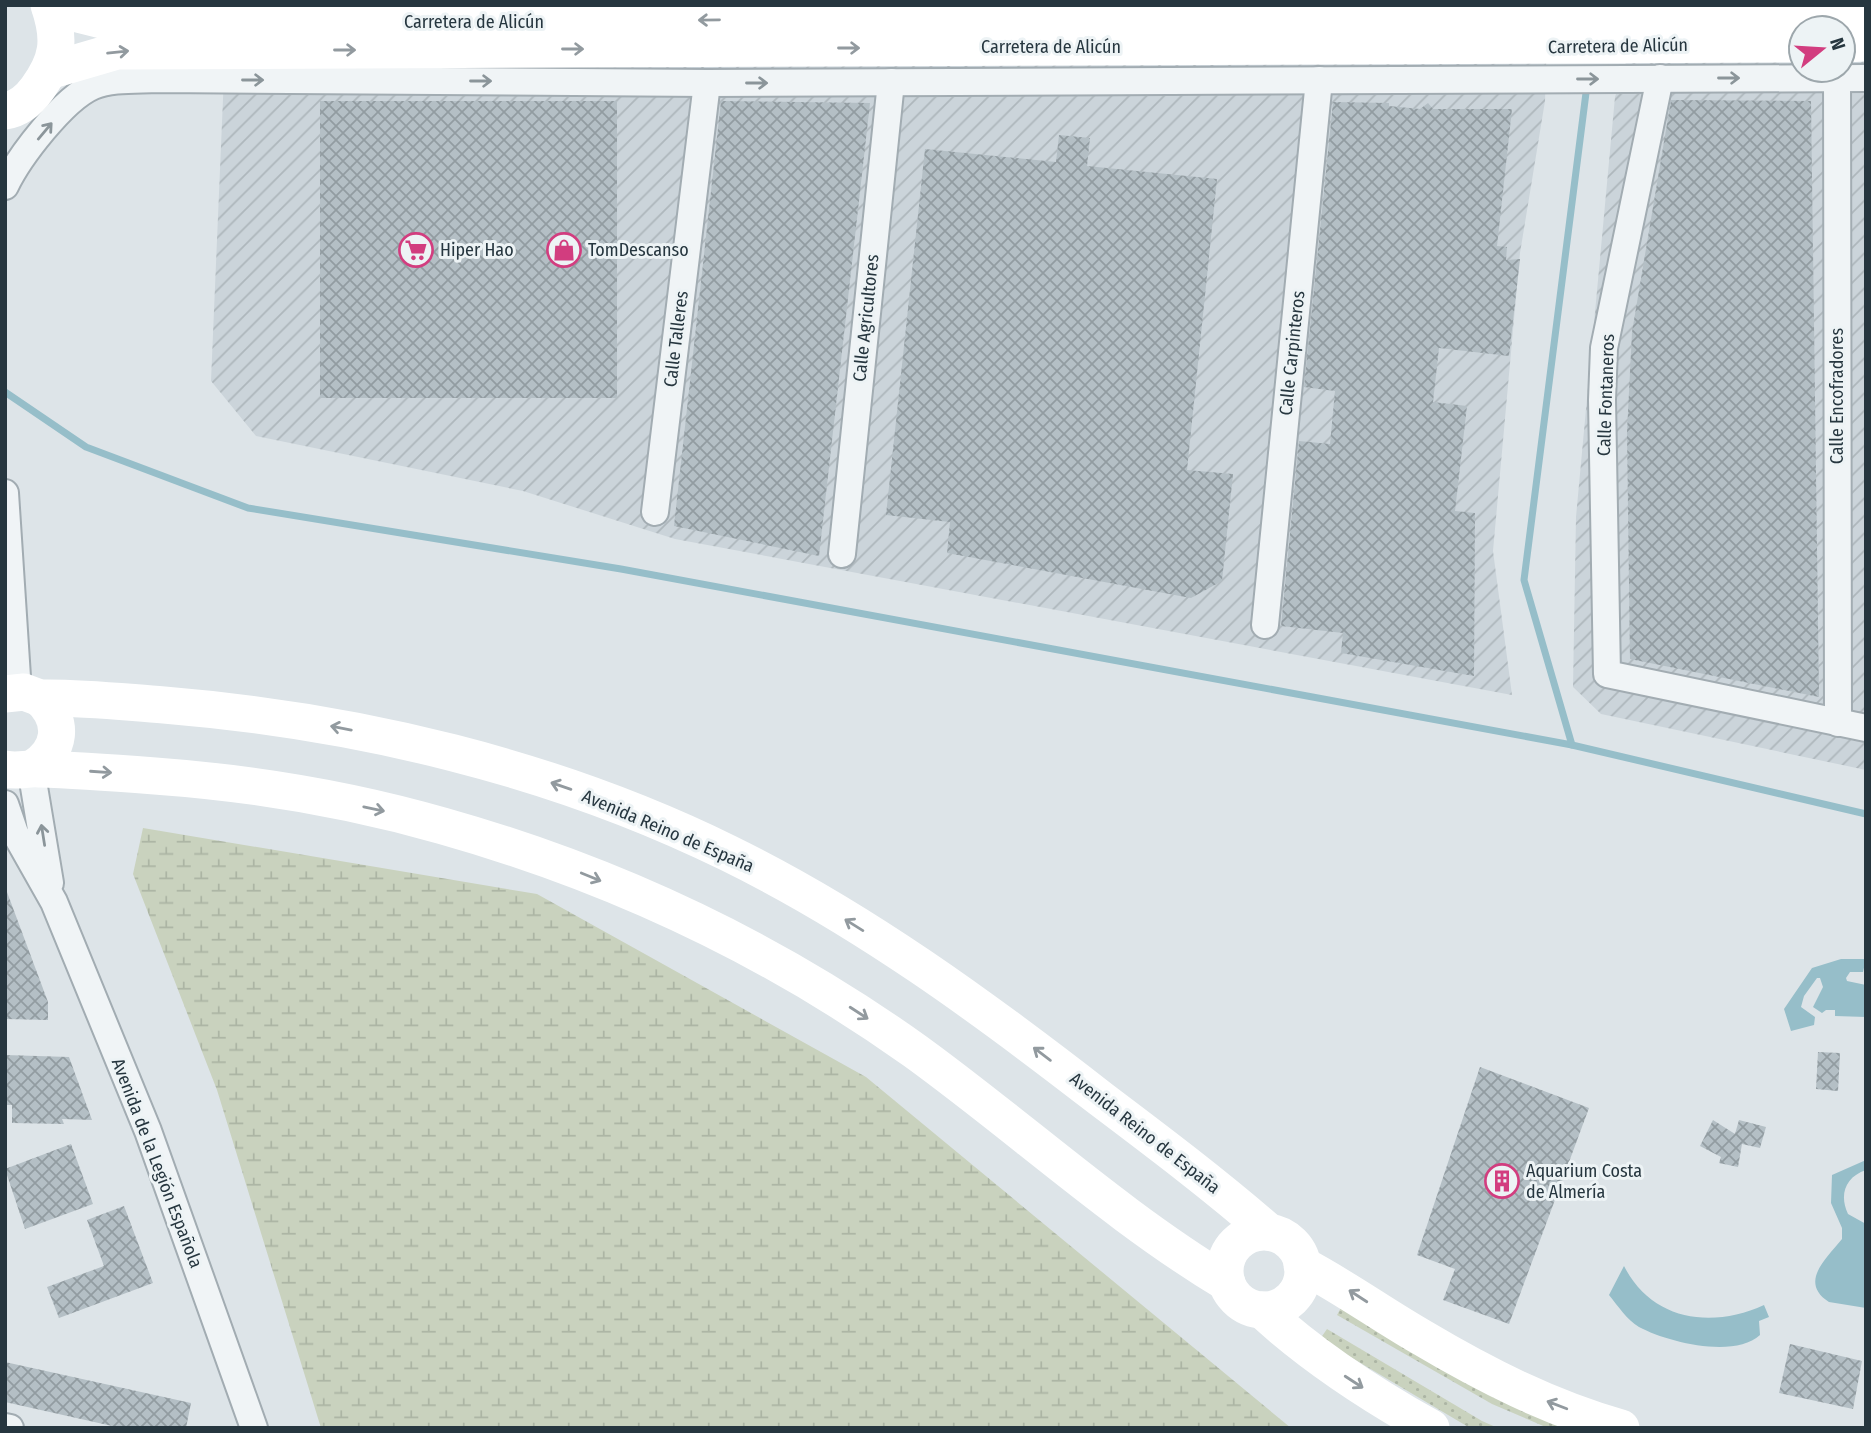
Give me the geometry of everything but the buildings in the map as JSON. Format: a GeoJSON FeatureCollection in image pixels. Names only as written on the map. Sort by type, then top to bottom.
{"type":"FeatureCollection","features":[{"type":"Feature","properties":{"kind":"main road","name":"Carretera de Alicún"},"geometry":{"type":"LineString","coordinates":[[49,6],[114,23],[1130,15],[1421,17],[1563,31],[1632,47],[1787,44]]}},
{"type":"Feature","properties":{"kind":"main road"},"geometry":{"type":"LineString","coordinates":[[8,116],[31,98],[52,70],[57,37],[49,6]]}},
{"type":"Feature","properties":{"kind":"main road","name":"Carretera de Alicún"},"geometry":{"type":"LineString","coordinates":[[1632,47],[1749,10],[1866,14]]}},
{"type":"Feature","properties":{"kind":"main road","name":"Carretera de Alicún"},"geometry":{"type":"LineString","coordinates":[[52,70],[117,51],[1563,31]]}},
{"type":"Feature","properties":{"kind":"main road"},"geometry":{"type":"LineString","coordinates":[[21,695],[55,717],[57,742],[52,753],[23,769]]}},
{"type":"Feature","properties":{"kind":"main road","name":"Avenida Reino de España"},"geometry":{"type":"LineString","coordinates":[[21,695],[235,712],[390,738],[475,758],[560,785],[725,851],[814,900],[993,1017],[1218,1189],[1269,1232]]}},
{"type":"Feature","properties":{"kind":"main road"},"geometry":{"type":"LineString","coordinates":[[23,769],[220,782],[375,809],[502,844],[652,901],[724,933],[776,961],[869,1019],[975,1096],[1183,1257],[1227,1283],[1243,1304],[1262,1310],[1301,1346],[1349,1379],[1431,1428]]}},
{"type":"Feature","properties":{"kind":"main road"},"geometry":{"type":"LineString","coordinates":[[1227,1283],[1224,1270],[1234,1246],[1244,1237],[1269,1232],[1291,1243],[1303,1265],[1343,1286],[1477,1370],[1556,1405],[1621,1428]]}},
{"type":"Feature","properties":{"kind":"main road"},"geometry":{"type":"LineString","coordinates":[[1262,1310],[1280,1307],[1290,1300],[1298,1290],[1303,1265]]}},
{"type":"Feature","properties":{"kind":"street"},"geometry":{"type":"LineString","coordinates":[[1421,17],[1461,5]]}},
{"type":"Feature","properties":{"kind":"street"},"geometry":{"type":"LineString","coordinates":[[5,186],[14,169],[72,100],[93,85],[111,82],[171,79],[707,83],[1319,80],[1632,47],[1660,78],[1787,68]]}},
{"type":"Feature","properties":{"kind":"street","name":"Calle Fontaneros"},"geometry":{"type":"LineString","coordinates":[[1660,78],[1604,348],[1602,400],[1607,674],[1838,723]]}},
{"type":"Feature","properties":{"kind":"street","name":"Calle Carpinteros"},"geometry":{"type":"LineString","coordinates":[[1265,625],[1319,80]]}},
{"type":"Feature","properties":{"kind":"street","name":"Calle Agricultores"},"geometry":{"type":"LineString","coordinates":[[842,554],[891,82]]}},
{"type":"Feature","properties":{"kind":"street","name":"Calle Talleres"},"geometry":{"type":"LineString","coordinates":[[655,512],[707,83]]}},
{"type":"Feature","properties":{"kind":"street","name":"Calle Encofradores"},"geometry":{"type":"LineString","coordinates":[[1838,723],[1839,84]]}},
{"type":"Feature","properties":{"kind":"street"},"geometry":{"type":"LineString","coordinates":[[5,494],[21,695]]}},
{"type":"Feature","properties":{"kind":"street"},"geometry":{"type":"LineString","coordinates":[[1838,723],[1866,728]]}},
{"type":"Feature","properties":{"kind":"street","name":"Avenida de la Legión Española"},"geometry":{"type":"LineString","coordinates":[[23,769],[54,902]]}},
{"type":"Feature","properties":{"kind":"street","name":"Avenida de la Legión Española"},"geometry":{"type":"LineString","coordinates":[[5,804],[15,832],[54,902],[148,1131],[254,1428]]}},
{"type":"Feature","properties":{"kind":"shaded area"},"geometry":{"type":"Polygon","coordinates":[[[227,5],[1548,5],[1545,101],[1520,253],[1493,551],[1512,695],[675,539],[523,491],[256,436],[211,381],[227,5]]]}},
{"type":"Feature","properties":{"kind":"shaded area"},"geometry":{"type":"Polygon","coordinates":[[[1644,5],[1866,5],[1866,770],[1601,714],[1573,687],[1576,517],[1615,97],[1644,5]]]}},
{"type":"Feature","properties":{"kind":"green space"},"geometry":{"type":"Polygon","coordinates":[[[143,828],[537,894],[866,1077],[1291,1428],[321,1428],[217,1090],[133,874],[143,828]]]}},
{"type":"Feature","properties":{"kind":"green space"},"geometry":{"type":"Polygon","coordinates":[[[1343,1304],[1581,1428],[1548,1428],[1492,1404],[1337,1315],[1343,1304]]]}},
{"type":"Feature","properties":{"kind":"green space"},"geometry":{"type":"Polygon","coordinates":[[[1327,1329],[1498,1428],[1470,1428],[1320,1339],[1327,1329]]]}},
{"type":"Feature","properties":{"kind":"water"},"geometry":{"type":"Polygon","coordinates":[[[1841,959],[1866,959],[1863,972],[1850,972],[1846,978],[1847,981],[1866,985],[1866,1017],[1835,1016],[1835,1010],[1822,1013],[1813,1007],[1823,987],[1820,978],[1817,978],[1804,996],[1801,1007],[1815,1017],[1814,1025],[1791,1031],[1784,1009],[1812,968],[1841,959]]]}},
{"type":"Feature","properties":{"kind":"water"},"geometry":{"type":"Polygon","coordinates":[[[1866,1160],[1866,1170],[1849,1182],[1844,1200],[1848,1214],[1866,1224],[1866,1308],[1829,1302],[1820,1294],[1816,1278],[1823,1262],[1842,1239],[1842,1228],[1831,1203],[1832,1175],[1866,1160]]]}},
{"type":"Feature","properties":{"kind":"water"},"geometry":{"type":"Polygon","coordinates":[[[1624,1266],[1650,1299],[1667,1309],[1704,1318],[1724,1317],[1764,1305],[1769,1317],[1759,1321],[1760,1335],[1734,1346],[1700,1346],[1651,1333],[1635,1324],[1609,1295],[1624,1266]]]}},
{"type":"Feature","properties":{"kind":"waterway"},"geometry":{"type":"LineString","coordinates":[[1572,745],[1524,580],[1587,85]]}},
{"type":"Feature","properties":{"kind":"waterway"},"geometry":{"type":"LineString","coordinates":[[5,392],[86,447],[248,508],[621,569],[1572,745],[1866,814]]}},
{"type":"Feature","properties":{"kind":"place","name":"Hiper Hao"},"geometry":{"type":"Point","coordinates":[416,250]}},
{"type":"Feature","properties":{"kind":"place","name":"TomDescanso"},"geometry":{"type":"Point","coordinates":[564,250]}},
{"type":"Feature","properties":{"kind":"place","name":"Aquarium Costa de Almería"},"geometry":{"type":"Point","coordinates":[1502,1181]}}]}
